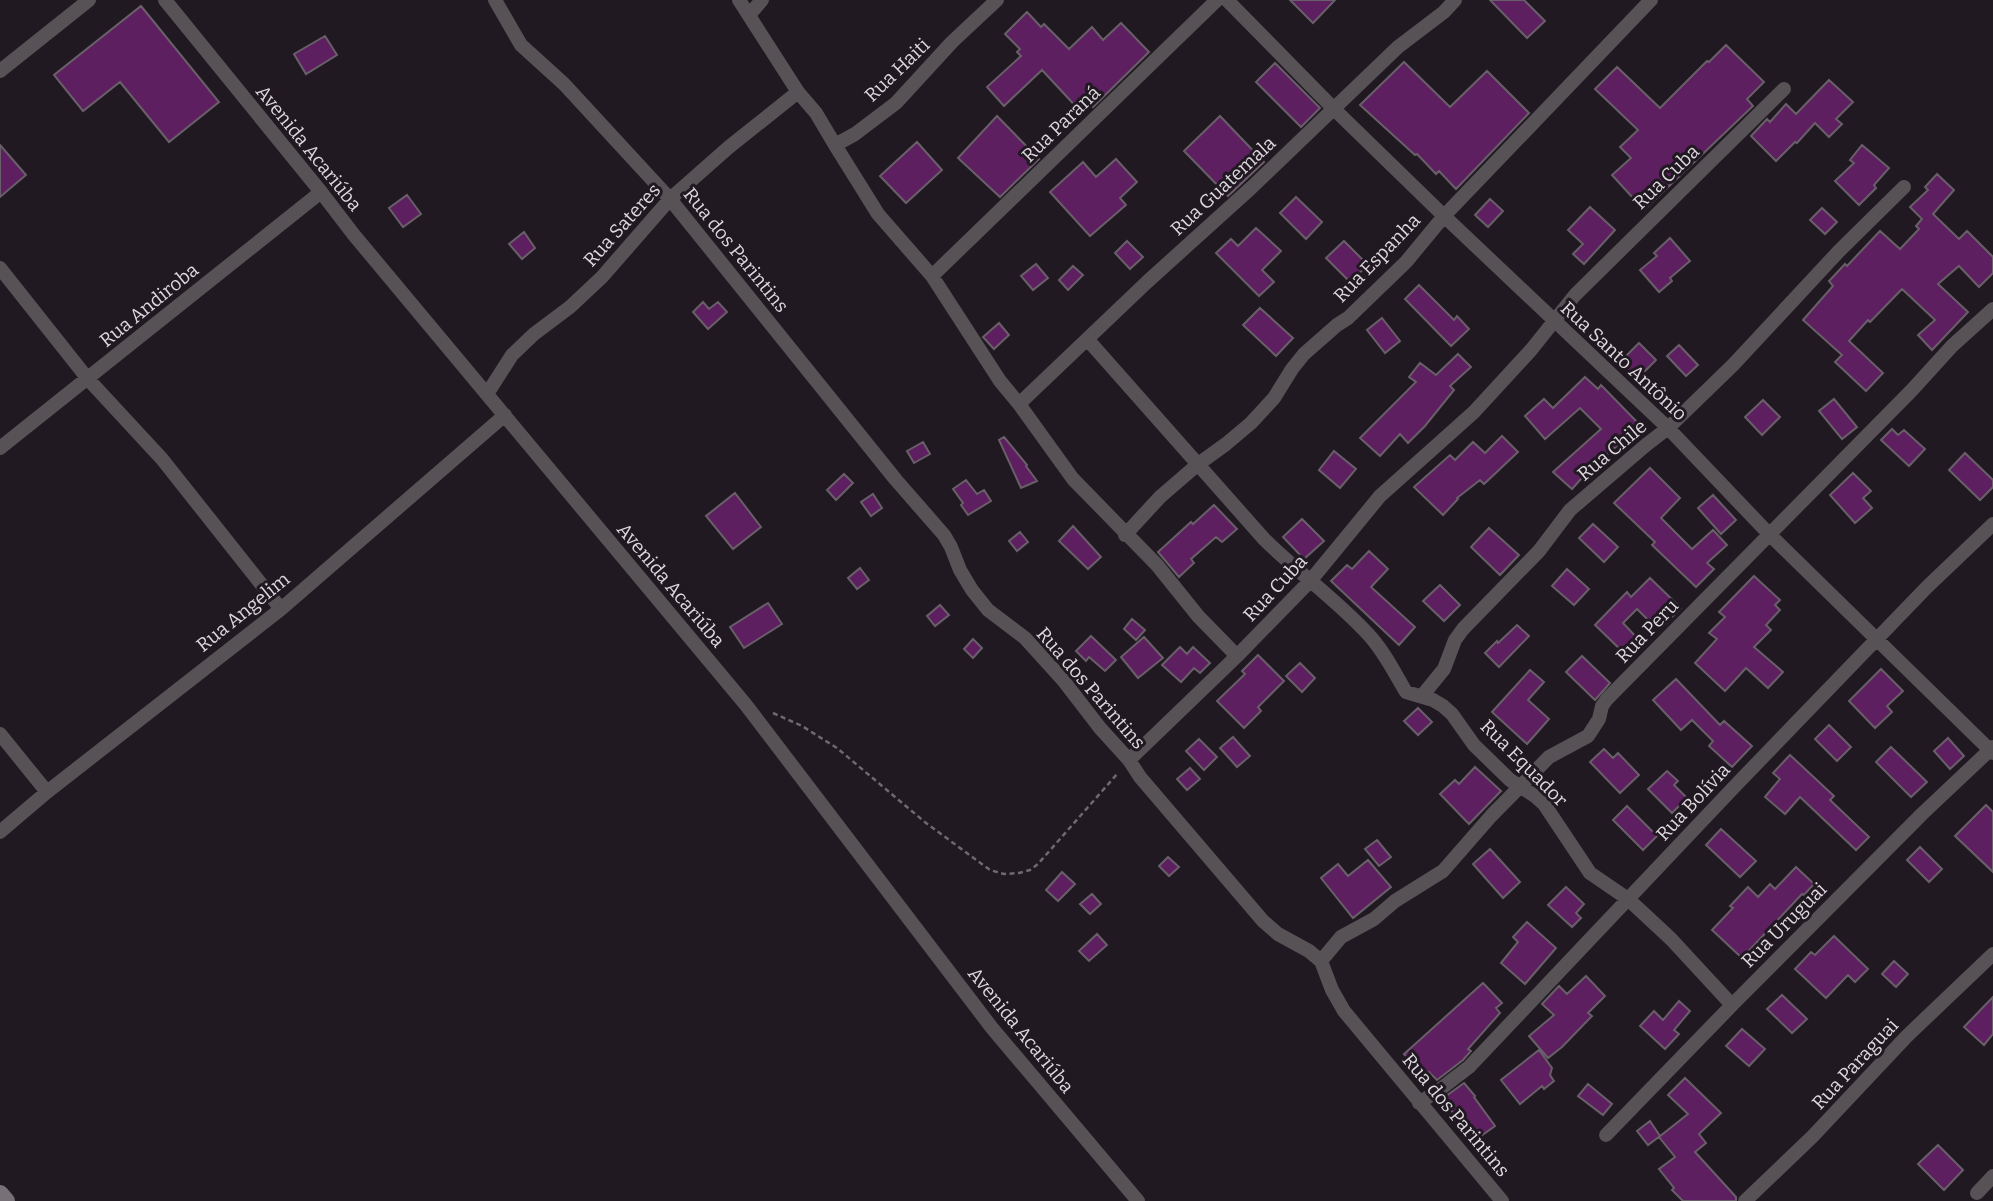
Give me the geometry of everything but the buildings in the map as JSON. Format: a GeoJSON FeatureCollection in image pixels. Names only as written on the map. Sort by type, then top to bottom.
{"type":"FeatureCollection","features":[{"type":"Feature","properties":{"kind":"street"},"geometry":{"type":"LineString","coordinates":[[0,71],[89,0]]}},
{"type":"Feature","properties":{"kind":"street","name":"Avenida Acariúba"},"geometry":{"type":"LineString","coordinates":[[165,0],[354,235],[746,705],[992,1028],[1138,1201]]}},
{"type":"Feature","properties":{"kind":"street","name":"Rua dos Parintins"},"geometry":{"type":"LineString","coordinates":[[495,0],[521,45],[564,84],[670,199],[896,480],[944,535],[966,580],[988,610],[1025,638],[1063,680],[1140,777],[1263,921],[1278,934],[1321,961],[1332,990],[1344,1011],[1502,1201]]}},
{"type":"Feature","properties":{"kind":"street"},"geometry":{"type":"LineString","coordinates":[[739,0],[798,92],[816,113],[878,214],[932,276],[993,370],[1073,479],[1157,565],[1198,615],[1237,656]]}},
{"type":"Feature","properties":{"kind":"street"},"geometry":{"type":"LineString","coordinates":[[749,15],[762,0]]}},
{"type":"Feature","properties":{"kind":"street","name":"Rua Haiti"},"geometry":{"type":"LineString","coordinates":[[835,145],[855,134],[896,103],[997,0]]}},
{"type":"Feature","properties":{"kind":"street","name":"Rua Paraná"},"geometry":{"type":"LineString","coordinates":[[932,276],[1217,0]]}},
{"type":"Feature","properties":{"kind":"street","name":"Rua Santo Antônio"},"geometry":{"type":"LineString","coordinates":[[1227,0],[1444,216],[1668,428],[1769,534],[1992,750]]}},
{"type":"Feature","properties":{"kind":"street","name":"Rua Guatemala"},"geometry":{"type":"LineString","coordinates":[[1020,404],[1398,47],[1444,12],[1455,0]]}},
{"type":"Feature","properties":{"kind":"street","name":"Rua Espanha"},"geometry":{"type":"LineString","coordinates":[[1125,534],[1197,465],[1251,423],[1274,398],[1304,354],[1348,318],[1406,262],[1444,216],[1651,0]]}},
{"type":"Feature","properties":{"kind":"street","name":"Rua Cuba"},"geometry":{"type":"LineString","coordinates":[[1129,760],[1311,580],[1380,496],[1474,412],[1531,350],[1584,286],[1784,89]]}},
{"type":"Feature","properties":{"kind":"street","name":"Rua Sateres"},"geometry":{"type":"LineString","coordinates":[[487,394],[512,355],[602,277],[670,199],[798,92]]}},
{"type":"Feature","properties":{"kind":"street","name":"Rua Chile"},"geometry":{"type":"LineString","coordinates":[[1422,696],[1444,669],[1455,640],[1463,629],[1539,551],[1570,510],[1668,428],[1734,365],[1839,251],[1904,187]]}},
{"type":"Feature","properties":{"kind":"street","name":"Rua Andiroba"},"geometry":{"type":"LineString","coordinates":[[0,448],[321,192]]}},
{"type":"Feature","properties":{"kind":"street"},"geometry":{"type":"LineString","coordinates":[[0,268],[89,379],[162,460],[281,609]]}},
{"type":"Feature","properties":{"kind":"street","name":"Rua Peru"},"geometry":{"type":"LineString","coordinates":[[1321,961],[1341,937],[1374,919],[1395,901],[1443,871],[1460,849],[1549,757],[1588,736],[1607,699],[1912,390],[1952,346],[1993,309]]}},
{"type":"Feature","properties":{"kind":"street","name":"Rua Equador"},"geometry":{"type":"LineString","coordinates":[[1088,340],[1264,539],[1368,634],[1389,662],[1406,692],[1433,700],[1452,714],[1474,745],[1510,780],[1535,796],[1550,812],[1590,873],[1628,899],[1671,939],[1732,1005]]}},
{"type":"Feature","properties":{"kind":"street","name":"Rua Angelim"},"geometry":{"type":"LineString","coordinates":[[0,832],[47,792],[281,609],[505,415]]}},
{"type":"Feature","properties":{"kind":"street","name":"Rua Bolívia"},"geometry":{"type":"LineString","coordinates":[[1419,1102],[1469,1068],[1735,786],[1927,587],[1993,524]]}},
{"type":"Feature","properties":{"kind":"street"},"geometry":{"type":"LineString","coordinates":[[0,734],[47,792]]}},
{"type":"Feature","properties":{"kind":"street","name":"Rua Uruguai"},"geometry":{"type":"LineString","coordinates":[[1606,1135],[1922,814],[1992,750]]}},
{"type":"Feature","properties":{"kind":"street","name":"Rua Paraguai"},"geometry":{"type":"LineString","coordinates":[[1745,1201],[1812,1138],[1907,1036],[1993,954]]}},
{"type":"Feature","properties":{"kind":"street"},"geometry":{"type":"LineString","coordinates":[[1977,1193],[1993,1176]]}},
{"type":"Feature","properties":{"kind":"street"},"geometry":{"type":"LineString","coordinates":[[0,1194],[6,1201]]}},
{"type":"Feature","properties":{"kind":"path"},"geometry":{"type":"LineString","coordinates":[[746,705],[802,726],[836,748],[926,823],[990,870],[1004,874],[1030,870],[1038,864],[1129,760]]}}]}
